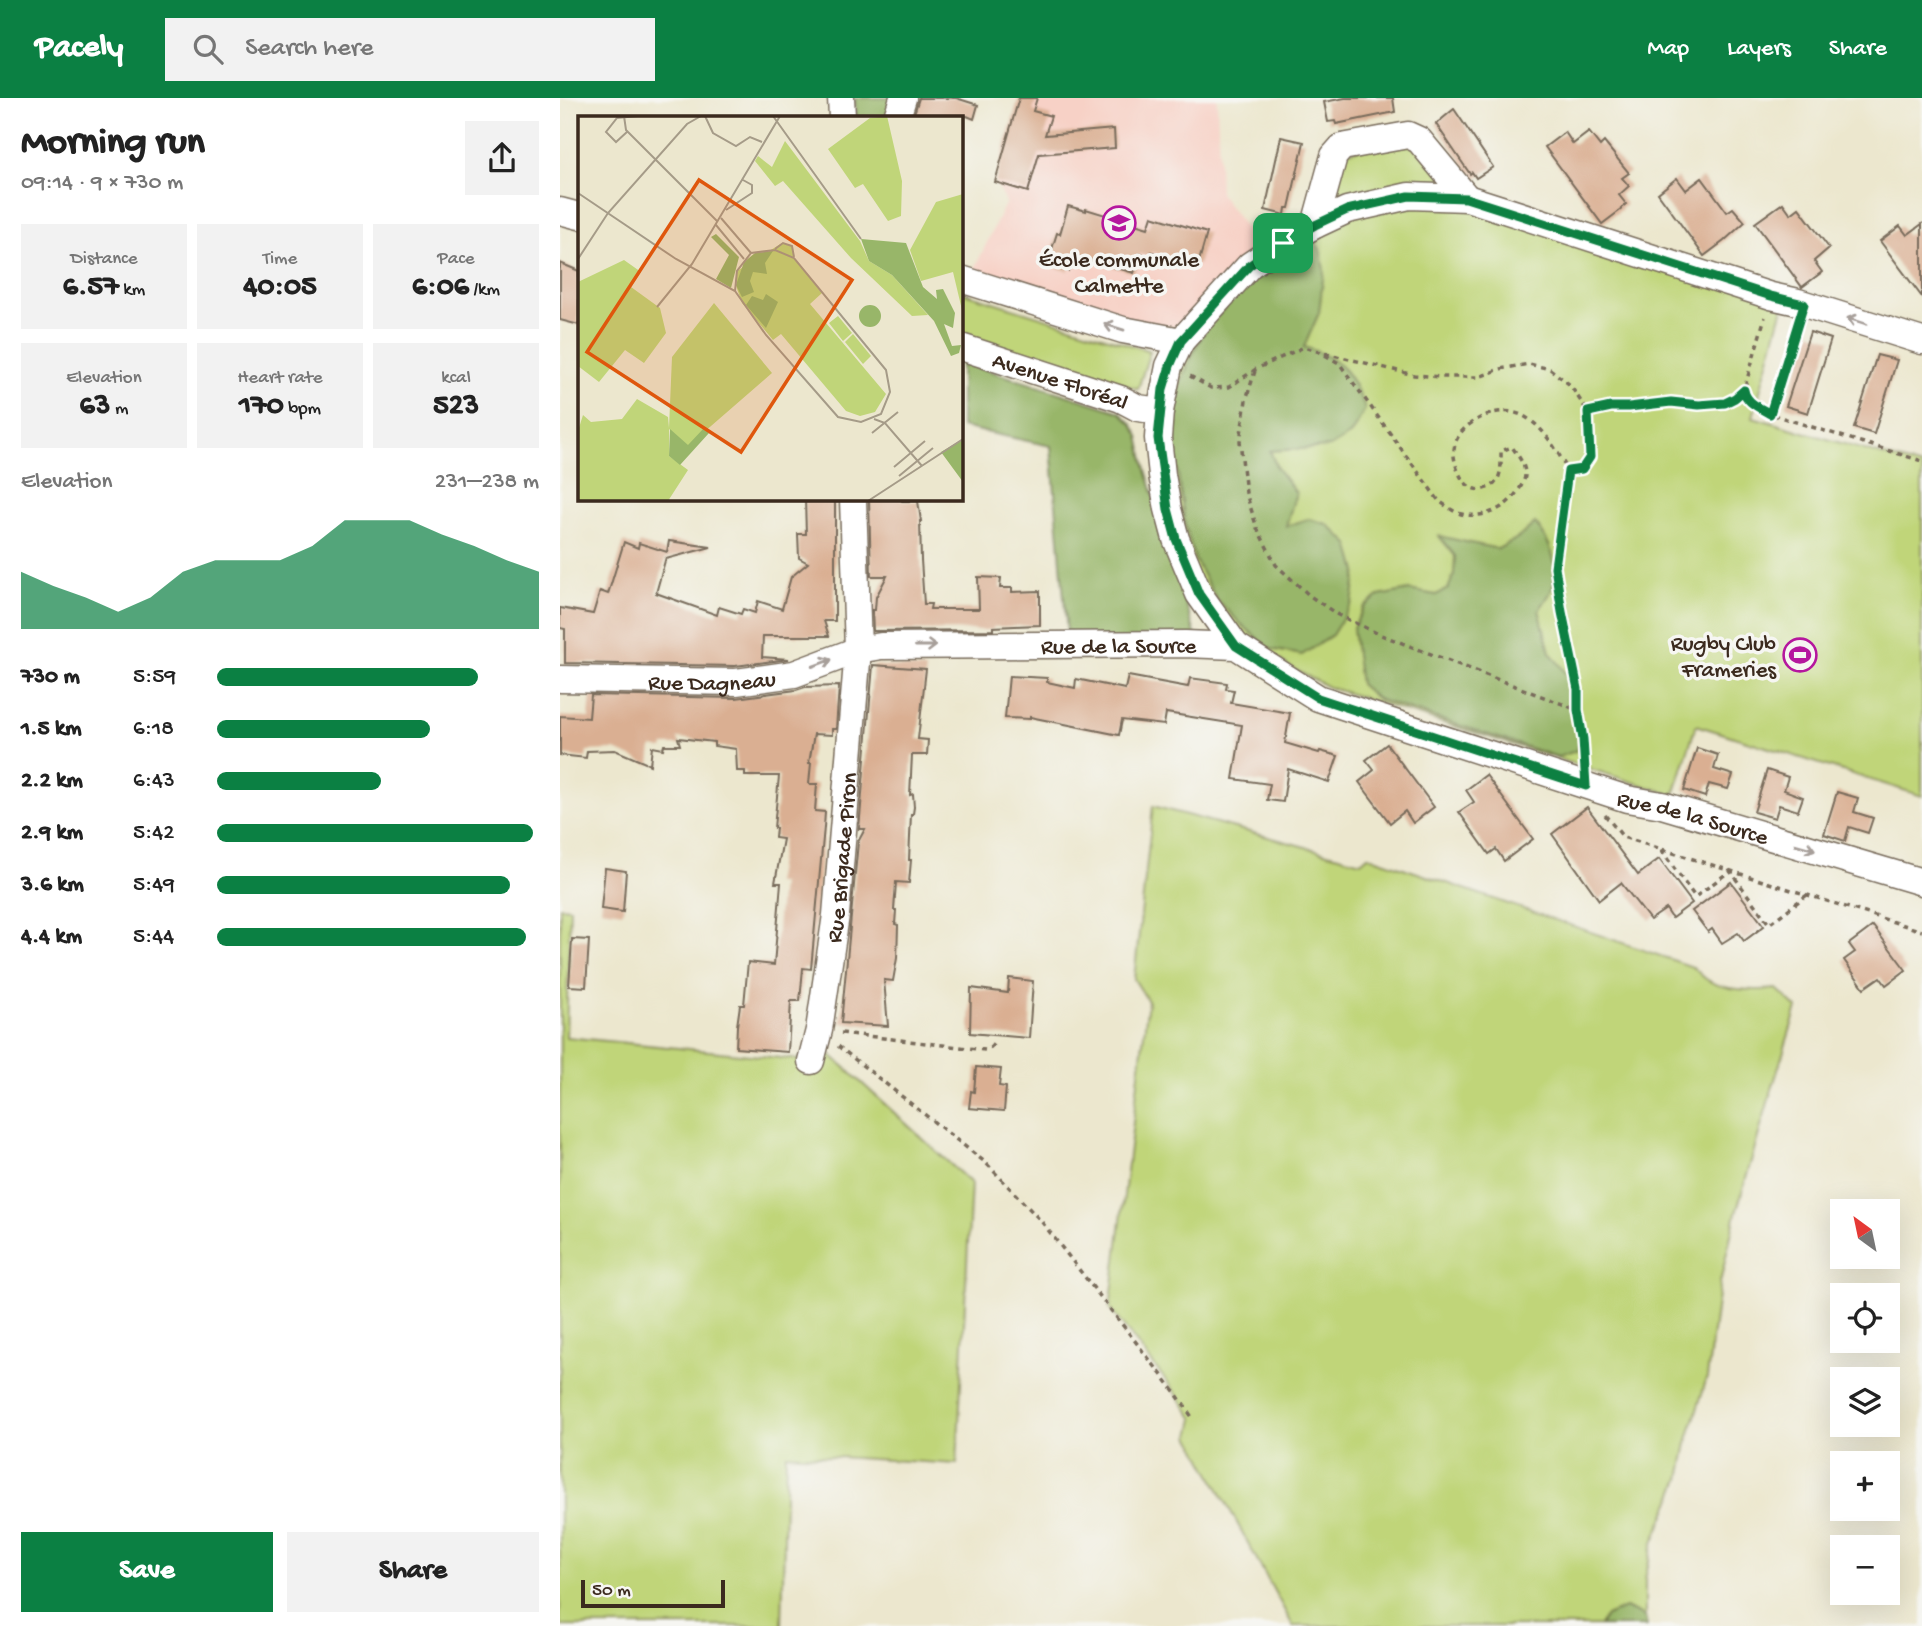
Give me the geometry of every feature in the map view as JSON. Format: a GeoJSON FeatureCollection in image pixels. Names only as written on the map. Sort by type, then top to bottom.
{"type":"FeatureCollection","features":[{"type":"Feature","properties":{"kind":"street"},"geometry":{"type":"LineString","coordinates":[[841,98],[842,116]]}},
{"type":"Feature","properties":{"kind":"street"},"geometry":{"type":"LineString","coordinates":[[897,116],[903,98]]}},
{"type":"Feature","properties":{"kind":"street"},"geometry":{"type":"LineString","coordinates":[[1315,225],[1334,156],[1342,147],[1355,144],[1408,135],[1419,140],[1466,198]]}},
{"type":"Feature","properties":{"kind":"street"},"geometry":{"type":"LineString","coordinates":[[1236,646],[1199,594],[1176,539],[1168,509],[1158,438],[1160,411],[1170,366],[1181,341],[1250,265],[1283,243],[1347,210],[1409,196],[1466,198],[1771,296],[1922,341]]}},
{"type":"Feature","properties":{"kind":"street"},"geometry":{"type":"LineString","coordinates":[[560,211],[578,216]]}},
{"type":"Feature","properties":{"kind":"street"},"geometry":{"type":"LineString","coordinates":[[962,279],[1124,330],[1181,341]]}},
{"type":"Feature","properties":{"kind":"street","name":"Avenue Floréal"},"geometry":{"type":"LineString","coordinates":[[962,347],[1121,399],[1138,408],[1160,411]]}},
{"type":"Feature","properties":{"kind":"street","name":"Rue Brigade Piron"},"geometry":{"type":"LineString","coordinates":[[811,1061],[836,915],[858,650],[853,500]]}},
{"type":"Feature","properties":{"kind":"street","name":"Rue de la Source"},"geometry":{"type":"LineString","coordinates":[[858,650],[881,646],[1236,646],[1318,698],[1591,796],[1662,805],[1922,882]]}},
{"type":"Feature","properties":{"kind":"street","name":"Rue Dagneau"},"geometry":{"type":"LineString","coordinates":[[560,679],[736,682],[794,674],[858,650]]}},
{"type":"Feature","properties":{"kind":"path"},"geometry":{"type":"LineString","coordinates":[[1771,296],[1744,390],[1745,397],[1770,414],[1922,461]]}},
{"type":"Feature","properties":{"kind":"path"},"geometry":{"type":"LineString","coordinates":[[1770,414],[1804,304]]}},
{"type":"Feature","properties":{"kind":"path"},"geometry":{"type":"LineString","coordinates":[[1170,366],[1211,388],[1229,387],[1256,369],[1304,347],[1414,375],[1479,377],[1500,369],[1529,364],[1550,369],[1570,385],[1588,412],[1590,457],[1582,469],[1568,471]]}},
{"type":"Feature","properties":{"kind":"path"},"geometry":{"type":"LineString","coordinates":[[1320,352],[1339,363],[1439,501],[1457,513],[1471,516],[1502,508],[1514,496],[1525,472],[1512,447],[1501,451],[1500,474],[1495,483],[1483,490],[1468,485],[1458,474],[1453,451],[1455,441],[1463,429],[1490,413],[1502,410],[1513,412],[1538,427],[1553,444],[1568,471],[1555,567],[1578,689],[1578,710],[1591,796],[1623,837],[1922,931]]}},
{"type":"Feature","properties":{"kind":"path"},"geometry":{"type":"LineString","coordinates":[[1256,369],[1247,400],[1240,442],[1246,493],[1257,528],[1276,565],[1310,596],[1338,615],[1381,635],[1578,710]]}},
{"type":"Feature","properties":{"kind":"path"},"geometry":{"type":"LineString","coordinates":[[1588,412],[1611,407],[1671,402],[1699,405],[1725,403],[1744,390]]}},
{"type":"Feature","properties":{"kind":"path"},"geometry":{"type":"LineString","coordinates":[[1660,850],[1695,897],[1730,871]]}},
{"type":"Feature","properties":{"kind":"path"},"geometry":{"type":"LineString","coordinates":[[1730,871],[1769,924],[1807,895]]}},
{"type":"Feature","properties":{"kind":"path"},"geometry":{"type":"LineString","coordinates":[[818,1030],[985,1050],[996,1041]]}},
{"type":"Feature","properties":{"kind":"path"},"geometry":{"type":"LineString","coordinates":[[818,1030],[986,1163],[1041,1221],[1167,1381],[1194,1420]]}},
{"type":"Feature","properties":{"kind":"shaded area","name":"École communale Calmette"},"geometry":{"type":"Polygon","coordinates":[[[1019,98],[1217,98],[1220,194],[1258,245],[1175,328],[1135,323],[972,274],[1006,202],[995,182],[1019,98]]]}},
{"type":"Feature","properties":{"kind":"green space"},"geometry":{"type":"Polygon","coordinates":[[[855,98],[892,98],[886,116],[856,116],[855,98]]]}},
{"type":"Feature","properties":{"kind":"green space"},"geometry":{"type":"Polygon","coordinates":[[[1408,135],[1467,198],[1785,300],[1753,417],[1922,467],[1922,796],[1696,725],[1674,795],[1328,687],[1290,667],[1217,617],[1187,568],[1163,389],[1250,265],[1315,225],[1334,156],[1408,135]]]}},
{"type":"Feature","properties":{"kind":"green space"},"geometry":{"type":"Polygon","coordinates":[[[1312,239],[1320,249],[1324,270],[1319,313],[1304,347],[1327,356],[1344,369],[1365,409],[1351,434],[1330,447],[1270,451],[1277,468],[1296,493],[1286,526],[1308,519],[1327,524],[1349,544],[1357,571],[1352,603],[1332,635],[1302,655],[1270,649],[1217,600],[1195,560],[1185,525],[1171,423],[1179,387],[1208,325],[1265,267],[1312,239]]]}},
{"type":"Feature","properties":{"kind":"green space"},"geometry":{"type":"Polygon","coordinates":[[[962,292],[1150,351],[1138,389],[962,334],[962,292]]]}},
{"type":"Feature","properties":{"kind":"green space"},"geometry":{"type":"Polygon","coordinates":[[[962,362],[1120,412],[1132,424],[1139,436],[1146,470],[1198,644],[1068,645],[1051,446],[962,427],[962,362]]]}},
{"type":"Feature","properties":{"kind":"green space"},"geometry":{"type":"Polygon","coordinates":[[[1535,523],[1549,544],[1555,569],[1552,589],[1539,610],[1550,652],[1578,689],[1583,739],[1576,751],[1558,757],[1377,699],[1360,684],[1353,628],[1364,607],[1379,596],[1409,590],[1436,595],[1448,589],[1454,574],[1455,556],[1439,536],[1498,549],[1518,538],[1535,523]]]}},
{"type":"Feature","properties":{"kind":"green space"},"geometry":{"type":"Polygon","coordinates":[[[1153,806],[1361,862],[1368,856],[1693,967],[1706,979],[1721,986],[1750,990],[1777,989],[1797,1008],[1736,1213],[1719,1287],[1707,1377],[1687,1443],[1680,1479],[1653,1543],[1645,1579],[1645,1617],[1625,1608],[1606,1616],[1600,1626],[1293,1626],[1190,1436],[1194,1419],[1110,1309],[1148,1001],[1134,979],[1153,806]]]}},
{"type":"Feature","properties":{"kind":"green space"},"geometry":{"type":"Polygon","coordinates":[[[560,907],[570,908],[566,1037],[811,1061],[830,1054],[971,1183],[957,1464],[786,1454],[782,1626],[560,1626],[560,907]]]}},
{"type":"Feature","properties":{"kind":"green space"},"geometry":{"type":"Polygon","coordinates":[[[1625,1608],[1645,1617],[1647,1626],[1600,1626],[1606,1616],[1625,1608]]]}},
{"type":"Feature","properties":{"kind":"building"},"geometry":{"type":"Polygon","coordinates":[[[919,98],[956,98],[978,105],[974,119],[967,116],[913,116],[919,98]]]}},
{"type":"Feature","properties":{"kind":"building"},"geometry":{"type":"Polygon","coordinates":[[[1019,98],[1037,98],[1033,111],[1051,116],[1045,135],[1114,129],[1115,148],[1039,154],[1028,192],[995,182],[1019,98]]]}},
{"type":"Feature","properties":{"kind":"building"},"geometry":{"type":"Polygon","coordinates":[[[1345,98],[1393,98],[1395,112],[1336,124],[1335,121],[1328,122],[1324,102],[1345,98]]]}},
{"type":"Feature","properties":{"kind":"building"},"geometry":{"type":"Polygon","coordinates":[[[1454,109],[1493,167],[1476,178],[1472,172],[1470,174],[1436,124],[1454,109]]]}},
{"type":"Feature","properties":{"kind":"building"},"geometry":{"type":"Polygon","coordinates":[[[1565,132],[1573,144],[1589,132],[1600,146],[1604,142],[1629,173],[1622,178],[1629,186],[1619,195],[1626,204],[1602,224],[1545,147],[1565,132]]]}},
{"type":"Feature","properties":{"kind":"building"},"geometry":{"type":"Polygon","coordinates":[[[1281,137],[1304,142],[1289,208],[1286,208],[1285,215],[1265,210],[1281,137]]]}},
{"type":"Feature","properties":{"kind":"building"},"geometry":{"type":"Polygon","coordinates":[[[1677,178],[1686,190],[1702,178],[1727,212],[1733,208],[1745,222],[1704,256],[1658,193],[1677,178]]]}},
{"type":"Feature","properties":{"kind":"building"},"geometry":{"type":"Polygon","coordinates":[[[1783,203],[1791,214],[1799,208],[1829,248],[1814,261],[1822,272],[1802,287],[1755,223],[1783,203]]]}},
{"type":"Feature","properties":{"kind":"building"},"geometry":{"type":"Polygon","coordinates":[[[1068,206],[1148,228],[1152,216],[1207,233],[1198,265],[1152,252],[1150,257],[1140,254],[1134,273],[1073,255],[1068,271],[1047,265],[1068,206]]]}},
{"type":"Feature","properties":{"kind":"building"},"geometry":{"type":"Polygon","coordinates":[[[1922,224],[1922,297],[1880,241],[1900,226],[1907,235],[1922,224]]]}},
{"type":"Feature","properties":{"kind":"building"},"geometry":{"type":"Polygon","coordinates":[[[560,263],[578,271],[578,325],[560,320],[560,263]]]}},
{"type":"Feature","properties":{"kind":"building"},"geometry":{"type":"Polygon","coordinates":[[[1810,332],[1831,339],[1808,413],[1786,406],[1810,332]]]}},
{"type":"Feature","properties":{"kind":"building"},"geometry":{"type":"Polygon","coordinates":[[[1877,355],[1897,360],[1874,434],[1854,428],[1877,355]]]}},
{"type":"Feature","properties":{"kind":"building"},"geometry":{"type":"Polygon","coordinates":[[[805,500],[835,500],[835,621],[824,621],[829,636],[763,636],[762,657],[789,659],[735,666],[565,663],[565,629],[560,628],[560,608],[593,614],[600,591],[608,594],[624,542],[638,548],[639,543],[667,552],[669,541],[711,547],[666,557],[656,593],[717,615],[719,607],[741,614],[743,609],[755,613],[758,601],[782,609],[791,577],[808,563],[799,558],[798,534],[806,534],[805,500]]]}},
{"type":"Feature","properties":{"kind":"building"},"geometry":{"type":"Polygon","coordinates":[[[869,500],[918,501],[924,604],[931,604],[930,609],[979,609],[978,577],[1001,578],[1000,588],[1012,588],[1012,592],[1040,591],[1040,625],[993,627],[993,630],[873,631],[872,610],[875,610],[876,597],[887,576],[871,576],[869,500]]]}},
{"type":"Feature","properties":{"kind":"building"},"geometry":{"type":"Polygon","coordinates":[[[873,665],[926,669],[918,739],[928,740],[927,755],[912,755],[910,795],[913,794],[914,807],[911,814],[909,883],[896,882],[894,910],[895,924],[898,925],[897,958],[893,981],[884,980],[888,1026],[841,1023],[858,842],[865,829],[859,829],[873,665]]]}},
{"type":"Feature","properties":{"kind":"building"},"geometry":{"type":"Polygon","coordinates":[[[1009,676],[1047,678],[1047,682],[1075,688],[1076,679],[1125,689],[1128,676],[1188,687],[1190,678],[1227,683],[1226,689],[1234,690],[1231,703],[1290,713],[1285,743],[1338,756],[1329,782],[1288,769],[1283,802],[1267,800],[1270,784],[1233,779],[1242,725],[1166,713],[1164,725],[1122,720],[1119,735],[1030,717],[1005,718],[1009,676]]]}},
{"type":"Feature","properties":{"kind":"building"},"geometry":{"type":"Polygon","coordinates":[[[839,686],[836,729],[832,729],[832,735],[814,734],[809,763],[809,784],[817,784],[815,811],[825,812],[824,827],[811,969],[803,968],[800,1001],[791,1001],[788,1052],[736,1048],[748,962],[774,965],[781,883],[775,883],[783,839],[775,838],[774,828],[779,776],[745,776],[745,771],[737,771],[736,749],[714,746],[714,742],[678,738],[680,745],[664,745],[663,749],[652,747],[650,765],[615,750],[587,751],[586,758],[560,755],[560,716],[589,718],[591,695],[736,698],[805,687],[839,686]]]}},
{"type":"Feature","properties":{"kind":"building"},"geometry":{"type":"Polygon","coordinates":[[[1387,744],[1434,807],[1413,823],[1405,811],[1390,823],[1359,782],[1374,770],[1366,760],[1387,744]]]}},
{"type":"Feature","properties":{"kind":"building"},"geometry":{"type":"Polygon","coordinates":[[[1697,748],[1718,755],[1714,769],[1733,775],[1728,789],[1709,784],[1705,797],[1684,790],[1697,748]]]}},
{"type":"Feature","properties":{"kind":"building"},"geometry":{"type":"Polygon","coordinates":[[[1767,770],[1788,777],[1784,790],[1803,797],[1798,811],[1779,805],[1775,818],[1754,812],[1767,770]]]}},
{"type":"Feature","properties":{"kind":"building"},"geometry":{"type":"Polygon","coordinates":[[[1486,775],[1533,839],[1504,861],[1496,849],[1489,854],[1459,812],[1474,802],[1466,790],[1486,775]]]}},
{"type":"Feature","properties":{"kind":"building"},"geometry":{"type":"Polygon","coordinates":[[[1837,792],[1858,798],[1854,812],[1873,818],[1868,833],[1849,827],[1845,841],[1824,834],[1837,792]]]}},
{"type":"Feature","properties":{"kind":"building"},"geometry":{"type":"Polygon","coordinates":[[[1587,807],[1638,875],[1659,859],[1692,903],[1672,918],[1666,909],[1650,920],[1621,883],[1599,900],[1552,834],[1587,807]]]}},
{"type":"Feature","properties":{"kind":"building"},"geometry":{"type":"Polygon","coordinates":[[[605,868],[626,871],[623,912],[601,909],[605,868]]]}},
{"type":"Feature","properties":{"kind":"building"},"geometry":{"type":"Polygon","coordinates":[[[1731,882],[1764,926],[1744,941],[1738,933],[1722,943],[1712,929],[1708,932],[1692,911],[1731,882]]]}},
{"type":"Feature","properties":{"kind":"building"},"geometry":{"type":"Polygon","coordinates":[[[1873,926],[1906,970],[1886,985],[1880,977],[1864,988],[1844,960],[1855,952],[1849,944],[1873,926]]]}},
{"type":"Feature","properties":{"kind":"building"},"geometry":{"type":"Polygon","coordinates":[[[572,939],[589,940],[586,987],[569,986],[572,939]]]}},
{"type":"Feature","properties":{"kind":"building"},"geometry":{"type":"Polygon","coordinates":[[[1009,978],[1033,981],[1029,1038],[970,1033],[971,988],[1008,993],[1009,978]]]}},
{"type":"Feature","properties":{"kind":"building"},"geometry":{"type":"Polygon","coordinates":[[[976,1067],[1001,1069],[999,1086],[1006,1087],[1004,1111],[969,1108],[971,1091],[974,1092],[976,1067]]]}},
{"type":"Feature","properties":{"kind":"place","name":"École communale Calmette"},"geometry":{"type":"Point","coordinates":[1119,223]}},
{"type":"Feature","properties":{"kind":"place","name":"Rugby Club Frameries"},"geometry":{"type":"Point","coordinates":[1800,655]}},
{"type":"Feature","properties":{"kind":"route"},"geometry":{"type":"LineString","coordinates":[[1409,196],[1466,198],[1771,296],[1804,304],[1770,414],[1749,401],[1744,390],[1725,403],[1699,405],[1671,402],[1611,407],[1588,412],[1590,457],[1582,469],[1568,471],[1555,567],[1578,689],[1586,786],[1318,698],[1236,646],[1199,594],[1176,539],[1162,475],[1158,438],[1163,389],[1181,341],[1250,265],[1283,243],[1347,210],[1409,196]]}}]}
